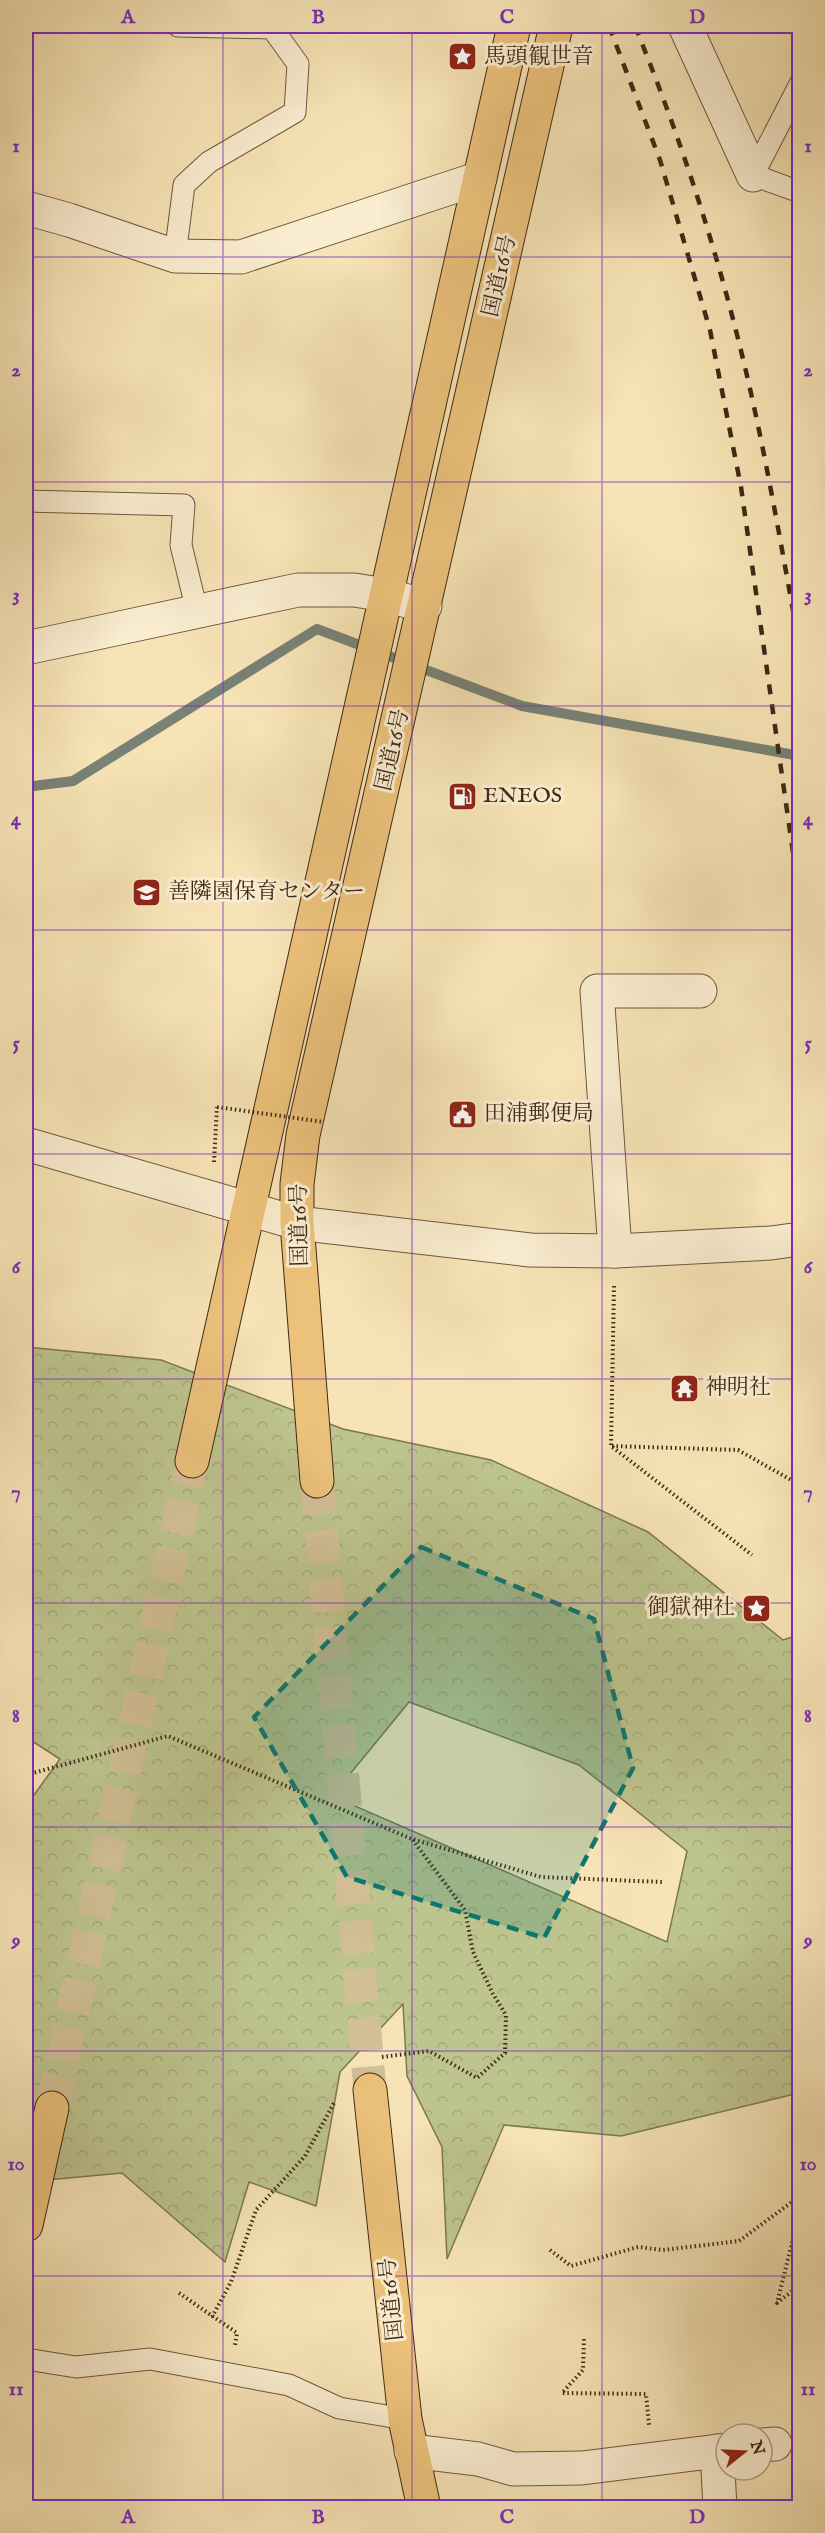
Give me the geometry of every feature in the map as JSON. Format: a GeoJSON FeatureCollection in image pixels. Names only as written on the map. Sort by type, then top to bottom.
{"type":"FeatureCollection","features":[{"type":"Feature","properties":{"kind":"highway","name":"国道16号"},"geometry":{"type":"LineString","coordinates":[[192,1461],[514,26]]}},
{"type":"Feature","properties":{"kind":"highway","name":"国道16号"},"geometry":{"type":"LineString","coordinates":[[317,1481],[297,1223],[297,1184],[303,1135],[408,683],[556,26]]}},
{"type":"Feature","properties":{"kind":"highway","name":"国道16号"},"geometry":{"type":"LineString","coordinates":[[370,2090],[405,2419],[424,2508]]}},
{"type":"Feature","properties":{"kind":"highway"},"geometry":{"type":"LineString","coordinates":[[26,2225],[52,2108]]}},
{"type":"Feature","properties":{"kind":"street"},"geometry":{"type":"LineString","coordinates":[[685,26],[753,175]]}},
{"type":"Feature","properties":{"kind":"street"},"geometry":{"type":"LineString","coordinates":[[26,208],[175,256],[241,257],[480,178]]}},
{"type":"Feature","properties":{"kind":"street"},"geometry":{"type":"LineString","coordinates":[[26,648],[298,590],[354,590],[384,604],[422,617]]}},
{"type":"Feature","properties":{"kind":"street"},"geometry":{"type":"LineString","coordinates":[[615,1251],[597,991],[700,991]]}},
{"type":"Feature","properties":{"kind":"street"},"geometry":{"type":"LineString","coordinates":[[26,1144],[297,1223],[530,1250],[615,1251],[771,1243],[800,1239]]}},
{"type":"Feature","properties":{"kind":"street"},"geometry":{"type":"LineString","coordinates":[[411,2451],[478,2459],[513,2469],[582,2468],[714,2451]]}},
{"type":"Feature","properties":{"kind":"street"},"geometry":{"type":"LineString","coordinates":[[720,2508],[721,2482]]}},
{"type":"Feature","properties":{"kind":"lane"},"geometry":{"type":"LineString","coordinates":[[175,256],[184,185],[209,162],[295,112],[298,64],[272,28],[178,26]]}},
{"type":"Feature","properties":{"kind":"lane"},"geometry":{"type":"LineString","coordinates":[[800,84],[753,175],[800,192]]}},
{"type":"Feature","properties":{"kind":"lane"},"geometry":{"type":"LineString","coordinates":[[26,501],[184,505],[180,545],[197,611]]}},
{"type":"Feature","properties":{"kind":"lane"},"geometry":{"type":"LineString","coordinates":[[26,2359],[76,2367],[150,2359],[290,2385],[339,2408],[405,2419]]}},
{"type":"Feature","properties":{"kind":"path"},"geometry":{"type":"LineString","coordinates":[[213,1163],[217,1107],[324,1122]]}},
{"type":"Feature","properties":{"kind":"path"},"geometry":{"type":"LineString","coordinates":[[611,1446],[615,1251]]}},
{"type":"Feature","properties":{"kind":"path"},"geometry":{"type":"LineString","coordinates":[[611,1446],[738,1450],[800,1485]]}},
{"type":"Feature","properties":{"kind":"path"},"geometry":{"type":"LineString","coordinates":[[611,1446],[752,1555]]}},
{"type":"Feature","properties":{"kind":"path"},"geometry":{"type":"LineString","coordinates":[[26,1775],[168,1736],[412,1839],[541,1877],[662,1882]]}},
{"type":"Feature","properties":{"kind":"path"},"geometry":{"type":"LineString","coordinates":[[550,2250],[571,2266],[638,2247],[663,2250],[739,2241],[800,2196]]}},
{"type":"Feature","properties":{"kind":"path"},"geometry":{"type":"LineString","coordinates":[[800,2211],[777,2303],[800,2285]]}},
{"type":"Feature","properties":{"kind":"path"},"geometry":{"type":"LineString","coordinates":[[179,2293],[237,2333],[231,2375]]}},
{"type":"Feature","properties":{"kind":"path"},"geometry":{"type":"LineString","coordinates":[[584,2339],[583,2370],[562,2393],[646,2394],[652,2459]]}},
{"type":"Feature","properties":{"kind":"highlighted area"},"geometry":{"type":"Polygon","coordinates":[[[421,1547],[594,1619],[633,1768],[544,1938],[347,1877],[254,1717],[421,1547]]]}},
{"type":"Feature","properties":{"kind":"green space"},"geometry":{"type":"Polygon","coordinates":[[[26,1347],[161,1360],[343,1429],[491,1460],[648,1532],[783,1640],[799,1635],[799,2093],[621,2136],[504,2125],[447,2259],[442,2147],[407,2076],[403,2004],[340,2072],[316,2206],[249,2182],[225,2262],[122,2173],[26,2182],[26,1806],[60,1759],[26,1737],[26,1347]],[[409,1702],[332,1796],[667,1942],[687,1851],[579,1765],[409,1702]]]}},
{"type":"Feature","properties":{"kind":"waterway"},"geometry":{"type":"LineString","coordinates":[[26,787],[73,781],[317,629],[522,706],[800,756]]}},
{"type":"Feature","properties":{"kind":"tunnel"},"geometry":{"type":"LineString","coordinates":[[52,2108],[192,1461]]}},
{"type":"Feature","properties":{"kind":"tunnel"},"geometry":{"type":"LineString","coordinates":[[317,1481],[370,2090]]}},
{"type":"Feature","properties":{"kind":"railway"},"geometry":{"type":"LineString","coordinates":[[609,26],[660,160],[710,330],[741,487],[800,902]]}},
{"type":"Feature","properties":{"kind":"railway"},"geometry":{"type":"LineString","coordinates":[[635,26],[689,173],[734,323],[762,444],[800,649]]}},
{"type":"Feature","properties":{"kind":"place","name":"馬頭観世音"},"geometry":{"type":"Point","coordinates":[463,57]}},
{"type":"Feature","properties":{"kind":"place","name":"ENEOS"},"geometry":{"type":"Point","coordinates":[462,796]}},
{"type":"Feature","properties":{"kind":"place","name":"善隣園保育センター"},"geometry":{"type":"Point","coordinates":[147,892]}},
{"type":"Feature","properties":{"kind":"place","name":"田浦郵便局"},"geometry":{"type":"Point","coordinates":[463,1114]}},
{"type":"Feature","properties":{"kind":"place","name":"神明社"},"geometry":{"type":"Point","coordinates":[684,1388]}},
{"type":"Feature","properties":{"kind":"place","name":"御獄神社"},"geometry":{"type":"Point","coordinates":[756,1608]}}]}
